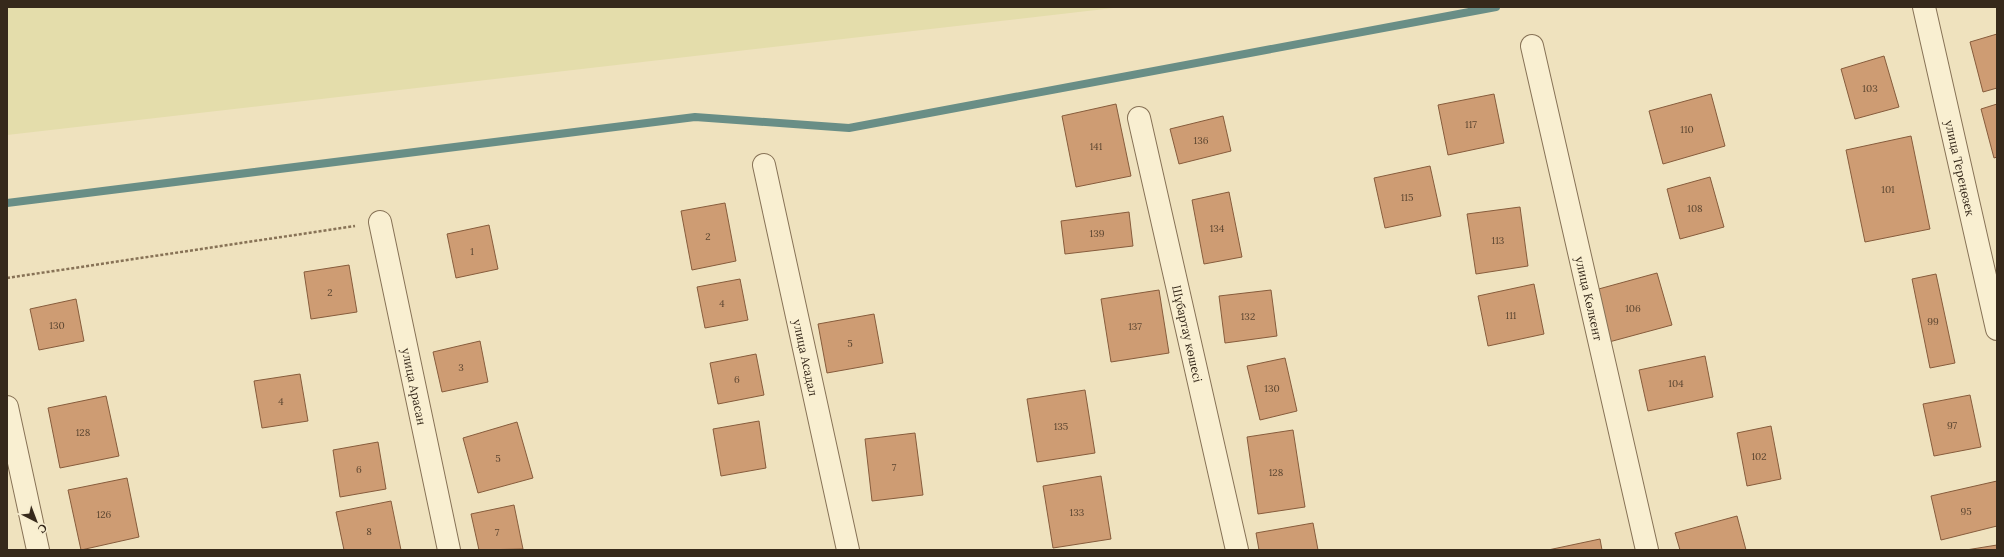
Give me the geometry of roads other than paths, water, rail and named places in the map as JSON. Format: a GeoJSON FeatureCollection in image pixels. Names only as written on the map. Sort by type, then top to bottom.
{"type":"FeatureCollection","features":[{"type":"Feature","properties":{"kind":"street","name":"улица Тереңөзек"},"geometry":{"type":"LineString","coordinates":[[1924,7],[1997,329]]}},
{"type":"Feature","properties":{"kind":"street","name":"улица Көлкент"},"geometry":{"type":"LineString","coordinates":[[1532,46],[1647,550]]}},
{"type":"Feature","properties":{"kind":"street","name":"Шұбартау көшесі"},"geometry":{"type":"LineString","coordinates":[[1139,118],[1237,550]]}},
{"type":"Feature","properties":{"kind":"street","name":"улица Асадал"},"geometry":{"type":"LineString","coordinates":[[764,165],[848,550]]}},
{"type":"Feature","properties":{"kind":"street","name":"улица Арасан"},"geometry":{"type":"LineString","coordinates":[[380,222],[449,550]]}},
{"type":"Feature","properties":{"kind":"street"},"geometry":{"type":"LineString","coordinates":[[7,407],[38,550]]}},
{"type":"Feature","properties":{"kind":"waterway"},"geometry":{"type":"LineString","coordinates":[[7,203],[695,117],[849,128],[1496,7]]}}]}
